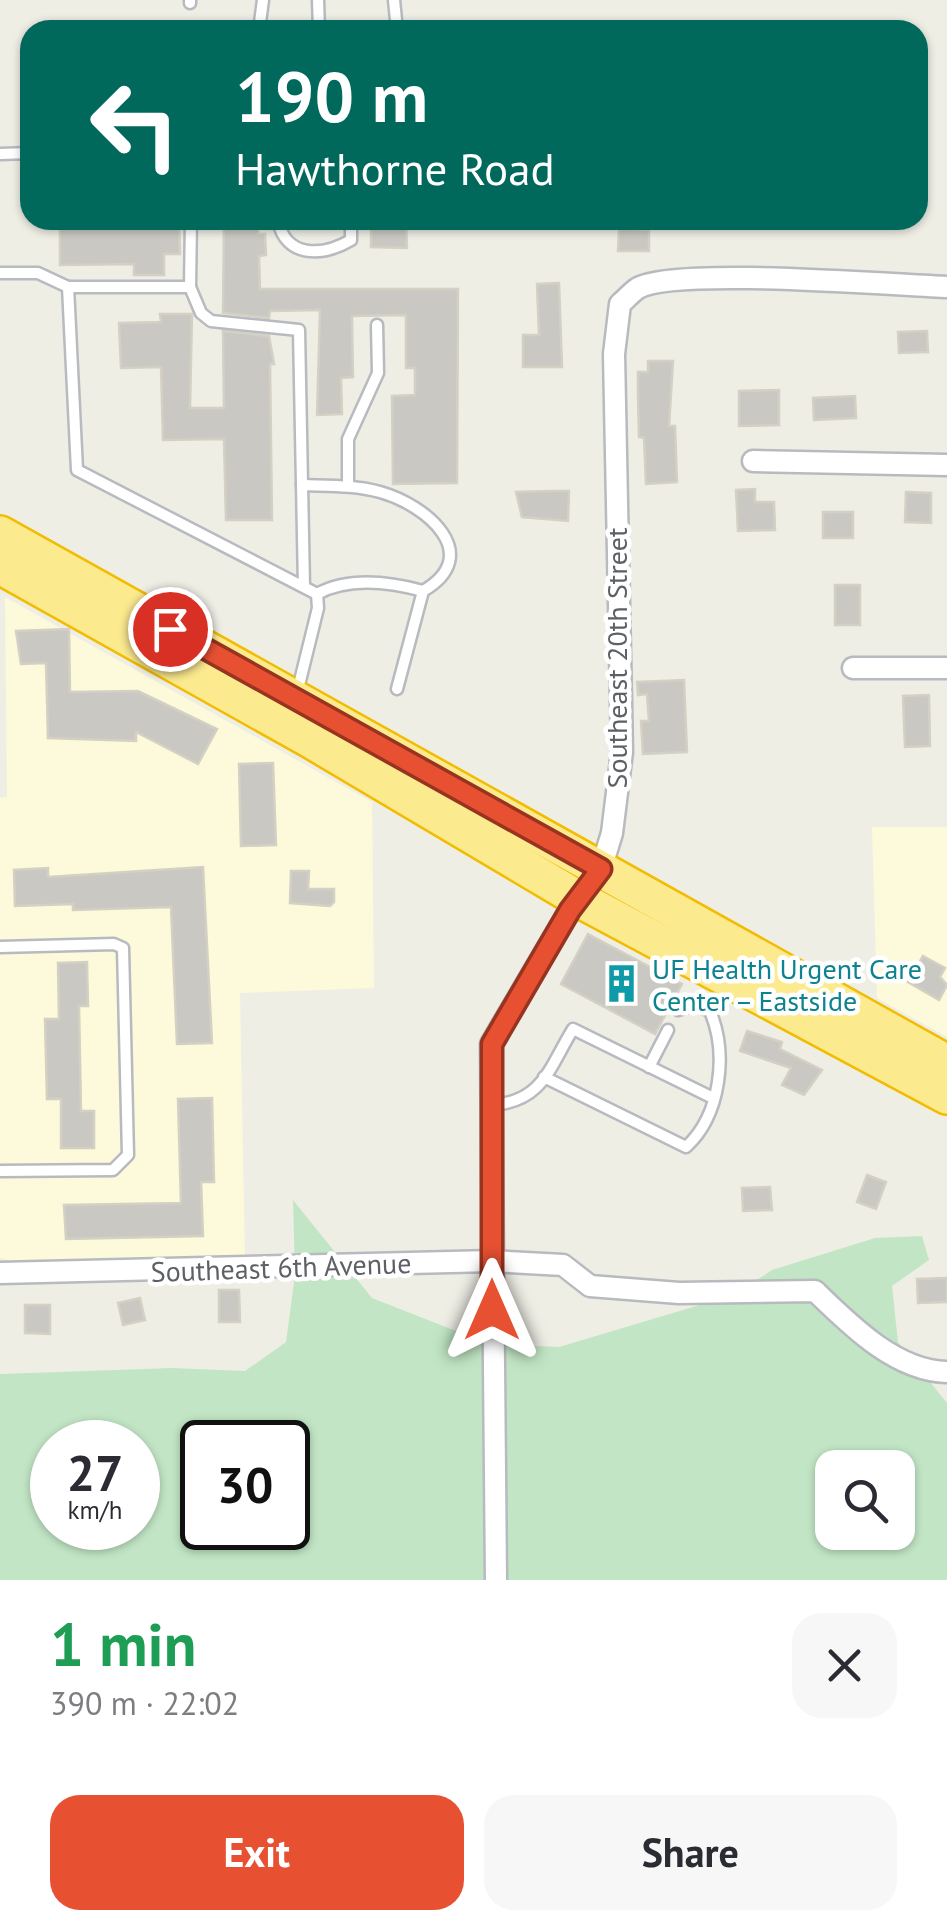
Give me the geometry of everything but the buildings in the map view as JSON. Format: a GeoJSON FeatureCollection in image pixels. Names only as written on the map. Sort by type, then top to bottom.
{"type":"FeatureCollection","features":[{"type":"Feature","properties":{"kind":"highway"},"geometry":{"type":"LineString","coordinates":[[0,534],[947,1063]]}},
{"type":"Feature","properties":{"kind":"highway"},"geometry":{"type":"LineString","coordinates":[[0,566],[308,738],[577,898],[947,1096]]}},
{"type":"Feature","properties":{"kind":"street","name":"Southeast 20th Street"},"geometry":{"type":"LineString","coordinates":[[496,1580],[492,1044],[577,898],[601,869],[612,834],[622,752],[614,354],[622,303],[640,287],[666,282],[737,279],[947,288]]}},
{"type":"Feature","properties":{"kind":"street"},"geometry":{"type":"LineString","coordinates":[[753,462],[947,465]]}},
{"type":"Feature","properties":{"kind":"street"},"geometry":{"type":"LineString","coordinates":[[853,668],[947,668]]}},
{"type":"Feature","properties":{"kind":"street","name":"Southeast 6th Avenue"},"geometry":{"type":"LineString","coordinates":[[0,1273],[492,1261],[563,1265],[590,1286],[679,1292],[816,1291],[851,1325],[919,1372],[947,1372]]}},
{"type":"Feature","properties":{"kind":"lane"},"geometry":{"type":"LineString","coordinates":[[191,230],[190,288],[211,322],[299,330],[304,587]]}},
{"type":"Feature","properties":{"kind":"lane"},"geometry":{"type":"LineString","coordinates":[[280,230],[282,238],[296,250],[316,251],[337,248],[351,240],[351,230]]}},
{"type":"Feature","properties":{"kind":"lane"},"geometry":{"type":"LineString","coordinates":[[0,273],[38,272],[68,286],[190,288]]}},
{"type":"Feature","properties":{"kind":"lane"},"geometry":{"type":"LineString","coordinates":[[68,286],[77,470],[318,594],[346,584],[402,586],[423,592]]}},
{"type":"Feature","properties":{"kind":"lane"},"geometry":{"type":"LineString","coordinates":[[348,486],[348,439],[378,374],[377,326]]}},
{"type":"Feature","properties":{"kind":"lane"},"geometry":{"type":"LineString","coordinates":[[302,486],[348,486],[398,500],[426,516],[450,547],[450,562],[443,580],[423,592],[398,689]]}},
{"type":"Feature","properties":{"kind":"lane"},"geometry":{"type":"LineString","coordinates":[[296,699],[318,594]]}},
{"type":"Feature","properties":{"kind":"lane"},"geometry":{"type":"LineString","coordinates":[[0,947],[114,944],[123,948],[128,1155],[114,1170],[0,1172]]}},
{"type":"Feature","properties":{"kind":"lane"},"geometry":{"type":"LineString","coordinates":[[544,1077],[686,1148],[697,1138],[721,1064],[718,1030],[710,1011],[694,1005],[678,1010]]}},
{"type":"Feature","properties":{"kind":"lane"},"geometry":{"type":"LineString","coordinates":[[493,1105],[522,1102],[544,1077],[573,1029],[713,1098]]}},
{"type":"Feature","properties":{"kind":"lane"},"geometry":{"type":"LineString","coordinates":[[649,1067],[668,1030]]}},
{"type":"Feature","properties":{"kind":"shaded area"},"geometry":{"type":"Polygon","coordinates":[[[5,597],[372,802],[374,988],[240,993],[245,1261],[16,1262],[0,1258],[0,798],[7,797],[5,597]]]}},
{"type":"Feature","properties":{"kind":"shaded area"},"geometry":{"type":"Polygon","coordinates":[[[872,827],[947,827],[947,1037],[877,998],[872,827]]]}},
{"type":"Feature","properties":{"kind":"green space"},"geometry":{"type":"Polygon","coordinates":[[[293,1200],[372,1298],[489,1344],[559,1347],[703,1304],[745,1288],[772,1270],[875,1238],[922,1236],[929,1260],[892,1286],[898,1342],[947,1403],[947,1580],[0,1580],[0,1374],[172,1368],[245,1371],[286,1342],[295,1275],[293,1200]]]}},
{"type":"Feature","properties":{"kind":"place","name":"UF Health Urgent Care Center – Eastside"},"geometry":{"type":"Point","coordinates":[622,984]}},
{"type":"Feature","properties":{"kind":"route"},"geometry":{"type":"LineString","coordinates":[[170,629],[601,869],[577,898],[492,1044],[492,1310]]}}]}
